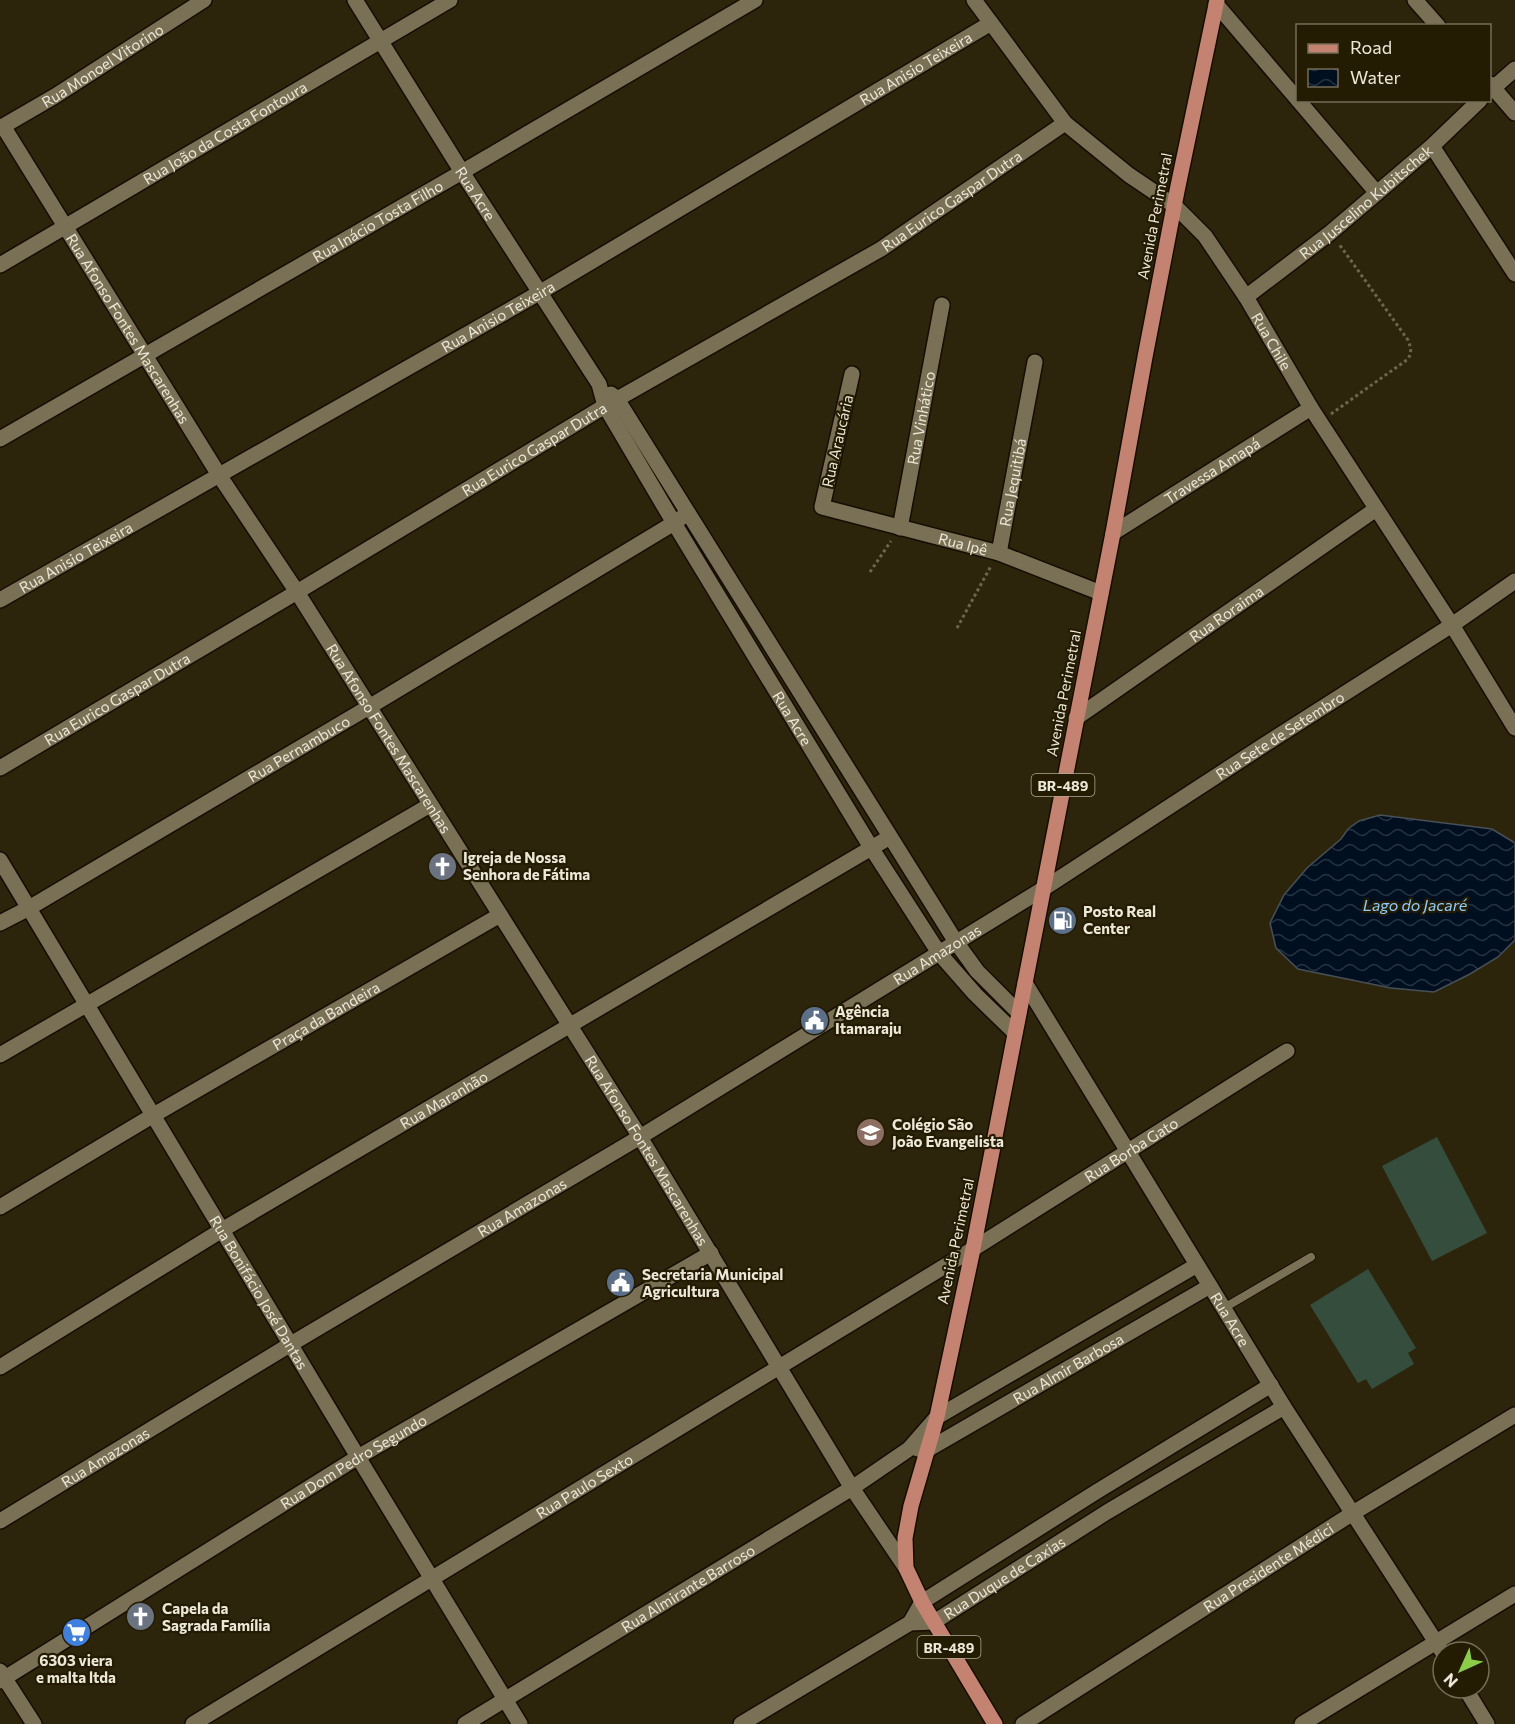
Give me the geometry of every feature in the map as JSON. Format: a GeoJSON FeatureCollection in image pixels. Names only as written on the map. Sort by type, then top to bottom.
{"type":"FeatureCollection","features":[{"type":"Feature","properties":{"kind":"main road","name":"Avenida Perimetral"},"geometry":{"type":"LineString","coordinates":[[906,1568],[905,1538],[911,1506],[937,1417],[973,1249],[1113,533],[1174,206],[1216,2]]}},
{"type":"Feature","properties":{"kind":"main road","name":"BR-489"},"geometry":{"type":"LineString","coordinates":[[906,1568],[922,1602],[991,1723]]}},
{"type":"Feature","properties":{"kind":"street","name":"Rua Monoel Vitorino"},"geometry":{"type":"LineString","coordinates":[[2,127],[204,0]]}},
{"type":"Feature","properties":{"kind":"street","name":"Rua Acre"},"geometry":{"type":"LineString","coordinates":[[355,0],[539,293],[611,403],[688,513],[956,942],[977,971],[1019,1013]]}},
{"type":"Feature","properties":{"kind":"street","name":"Rua João da Costa Fontoura"},"geometry":{"type":"LineString","coordinates":[[0,264],[450,0]]}},
{"type":"Feature","properties":{"kind":"street","name":"Rua Inácio Tosta Filho"},"geometry":{"type":"LineString","coordinates":[[0,440],[755,0]]}},
{"type":"Feature","properties":{"kind":"street","name":"Rua Chile"},"geometry":{"type":"LineString","coordinates":[[974,0],[1065,123],[1129,175],[1174,206],[1205,236],[1246,297],[1319,422],[1452,625],[1515,728]]}},
{"type":"Feature","properties":{"kind":"street"},"geometry":{"type":"LineString","coordinates":[[1415,0],[1436,24]]}},
{"type":"Feature","properties":{"kind":"street"},"geometry":{"type":"LineString","coordinates":[[1216,2],[1296,98]]}},
{"type":"Feature","properties":{"kind":"street","name":"Rua Anisio Teixeira"},"geometry":{"type":"LineString","coordinates":[[0,600],[539,293],[990,23]]}},
{"type":"Feature","properties":{"kind":"street"},"geometry":{"type":"LineString","coordinates":[[1515,69],[1491,88],[1515,113]]}},
{"type":"Feature","properties":{"kind":"street"},"geometry":{"type":"LineString","coordinates":[[1300,102],[1377,193]]}},
{"type":"Feature","properties":{"kind":"street","name":"Rua Juscelino Kubitschek"},"geometry":{"type":"LineString","coordinates":[[1246,297],[1330,233],[1432,146],[1478,102]]}},
{"type":"Feature","properties":{"kind":"street","name":"Rua Eurico Gaspar Dutra"},"geometry":{"type":"LineString","coordinates":[[0,768],[611,403],[881,249],[1065,123]]}},
{"type":"Feature","properties":{"kind":"street","name":"Rua Afonso Fontes Mascarenhas"},"geometry":{"type":"LineString","coordinates":[[2,127],[66,226],[219,475],[297,592],[640,1137],[852,1488],[906,1568]]}},
{"type":"Feature","properties":{"kind":"street"},"geometry":{"type":"LineString","coordinates":[[1432,146],[1515,274]]}},
{"type":"Feature","properties":{"kind":"street","name":"Rua Vinhático"},"geometry":{"type":"LineString","coordinates":[[900,528],[942,306]]}},
{"type":"Feature","properties":{"kind":"street","name":"Rua Jequitibá"},"geometry":{"type":"LineString","coordinates":[[999,553],[1035,362]]}},
{"type":"Feature","properties":{"kind":"street","name":"Rua Araucária"},"geometry":{"type":"LineString","coordinates":[[822,507],[852,374]]}},
{"type":"Feature","properties":{"kind":"street","name":"Rua Acre"},"geometry":{"type":"LineString","coordinates":[[611,403],[674,523],[872,849],[939,953],[975,994],[1015,1033]]}},
{"type":"Feature","properties":{"kind":"street","name":"Travessa Amapá"},"geometry":{"type":"LineString","coordinates":[[1113,533],[1311,408]]}},
{"type":"Feature","properties":{"kind":"street","name":"Rua Ipê"},"geometry":{"type":"LineString","coordinates":[[822,507],[999,553],[1101,593]]}},
{"type":"Feature","properties":{"kind":"street","name":"Rua Roraima"},"geometry":{"type":"LineString","coordinates":[[1076,718],[1376,509]]}},
{"type":"Feature","properties":{"kind":"street","name":"Rua Pernambuco"},"geometry":{"type":"LineString","coordinates":[[0,923],[369,707],[688,513]]}},
{"type":"Feature","properties":{"kind":"street","name":"Rua Sete de Setembro"},"geometry":{"type":"LineString","coordinates":[[1043,889],[1452,625],[1515,581]]}},
{"type":"Feature","properties":{"kind":"street"},"geometry":{"type":"LineString","coordinates":[[0,1055],[430,805]]}},
{"type":"Feature","properties":{"kind":"street","name":"Rua Maranhão"},"geometry":{"type":"LineString","coordinates":[[0,1367],[222,1230],[890,837]]}},
{"type":"Feature","properties":{"kind":"street","name":"Rua Bonifácio José Dantas"},"geometry":{"type":"LineString","coordinates":[[0,860],[520,1724]]}},
{"type":"Feature","properties":{"kind":"street","name":"Rua Amazonas"},"geometry":{"type":"LineString","coordinates":[[0,1521],[291,1344],[640,1137],[1043,889]]}},
{"type":"Feature","properties":{"kind":"street","name":"Praça da Bandeira"},"geometry":{"type":"LineString","coordinates":[[0,1206],[500,915]]}},
{"type":"Feature","properties":{"kind":"street","name":"Rua Acre"},"geometry":{"type":"LineString","coordinates":[[1025,983],[1284,1407],[1435,1640]]}},
{"type":"Feature","properties":{"kind":"street","name":"Rua Borba Gato"},"geometry":{"type":"LineString","coordinates":[[973,1249],[1287,1051]]}},
{"type":"Feature","properties":{"kind":"street","name":"Rua Paulo Sexto"},"geometry":{"type":"LineString","coordinates":[[193,1724],[973,1249]]}},
{"type":"Feature","properties":{"kind":"street","name":"Rua Dom Pedro Segundo"},"geometry":{"type":"LineString","coordinates":[[2,1677],[358,1457],[711,1253]]}},
{"type":"Feature","properties":{"kind":"street","name":"Rua Almir Barbosa"},"geometry":{"type":"LineString","coordinates":[[937,1417],[1197,1265]]}},
{"type":"Feature","properties":{"kind":"street","name":"Rua Almir Barbosa"},"geometry":{"type":"LineString","coordinates":[[927,1450],[1210,1286]]}},
{"type":"Feature","properties":{"kind":"street","name":"Rua Duque de Caxias"},"geometry":{"type":"LineString","coordinates":[[910,1623],[922,1602],[1271,1385]]}},
{"type":"Feature","properties":{"kind":"street","name":"Rua Duque de Caxias"},"geometry":{"type":"LineString","coordinates":[[910,1623],[934,1622],[1107,1512],[1284,1407]]}},
{"type":"Feature","properties":{"kind":"street","name":"Rua Presidente Médici"},"geometry":{"type":"LineString","coordinates":[[1023,1724],[1353,1513],[1515,1415]]}},
{"type":"Feature","properties":{"kind":"street","name":"Rua Almirante Barroso"},"geometry":{"type":"LineString","coordinates":[[465,1724],[852,1488],[909,1449],[937,1417]]}},
{"type":"Feature","properties":{"kind":"street"},"geometry":{"type":"LineString","coordinates":[[909,1449],[927,1450]]}},
{"type":"Feature","properties":{"kind":"street"},"geometry":{"type":"LineString","coordinates":[[1096,1492],[1107,1512]]}},
{"type":"Feature","properties":{"kind":"street"},"geometry":{"type":"LineString","coordinates":[[1449,1640],[1515,1594]]}},
{"type":"Feature","properties":{"kind":"street"},"geometry":{"type":"LineString","coordinates":[[741,1724],[910,1623]]}},
{"type":"Feature","properties":{"kind":"street"},"geometry":{"type":"LineString","coordinates":[[1302,1724],[1431,1651]]}},
{"type":"Feature","properties":{"kind":"street"},"geometry":{"type":"LineString","coordinates":[[2,1677],[34,1724]]}},
{"type":"Feature","properties":{"kind":"street"},"geometry":{"type":"LineString","coordinates":[[1472,1700],[1487,1724]]}},
{"type":"Feature","properties":{"kind":"lane"},"geometry":{"type":"LineString","coordinates":[[1224,1308],[1311,1257]]}},
{"type":"Feature","properties":{"kind":"path"},"geometry":{"type":"LineString","coordinates":[[1319,422],[1408,359],[1411,352],[1408,340],[1330,233]]}},
{"type":"Feature","properties":{"kind":"path"},"geometry":{"type":"LineString","coordinates":[[870,572],[900,528]]}},
{"type":"Feature","properties":{"kind":"path"},"geometry":{"type":"LineString","coordinates":[[957,628],[999,553]]}},
{"type":"Feature","properties":{"kind":"green space"},"geometry":{"type":"Polygon","coordinates":[[[1437,1137],[1487,1233],[1432,1261],[1382,1166],[1437,1137]]]}},
{"type":"Feature","properties":{"kind":"green space"},"geometry":{"type":"Polygon","coordinates":[[[1368,1269],[1416,1348],[1408,1353],[1414,1364],[1372,1389],[1366,1379],[1358,1383],[1310,1305],[1368,1269]]]}},
{"type":"Feature","properties":{"kind":"water","name":"Lago do Jacaré"},"geometry":{"type":"Polygon","coordinates":[[[1380,815],[1492,829],[1515,843],[1515,940],[1498,957],[1434,992],[1391,988],[1298,969],[1276,948],[1270,923],[1284,895],[1307,868],[1341,839],[1348,829],[1359,821],[1380,815]]]}},
{"type":"Feature","properties":{"kind":"place","name":"Igreja de Nossa Senhora de Fátima"},"geometry":{"type":"Point","coordinates":[442,866]}},
{"type":"Feature","properties":{"kind":"place","name":"Posto Real Center"},"geometry":{"type":"Point","coordinates":[1062,920]}},
{"type":"Feature","properties":{"kind":"place","name":"Agência Itamaraju"},"geometry":{"type":"Point","coordinates":[814,1020]}},
{"type":"Feature","properties":{"kind":"place","name":"Colégio São João Evangelista"},"geometry":{"type":"Point","coordinates":[871,1133]}},
{"type":"Feature","properties":{"kind":"place","name":"Secretaria Municipal Agricultura"},"geometry":{"type":"Point","coordinates":[621,1283]}},
{"type":"Feature","properties":{"kind":"place","name":"Capela da Sagrada Família"},"geometry":{"type":"Point","coordinates":[141,1617]}},
{"type":"Feature","properties":{"kind":"place","name":"6303 viera e malta ltda"},"geometry":{"type":"Point","coordinates":[76,1633]}}]}
